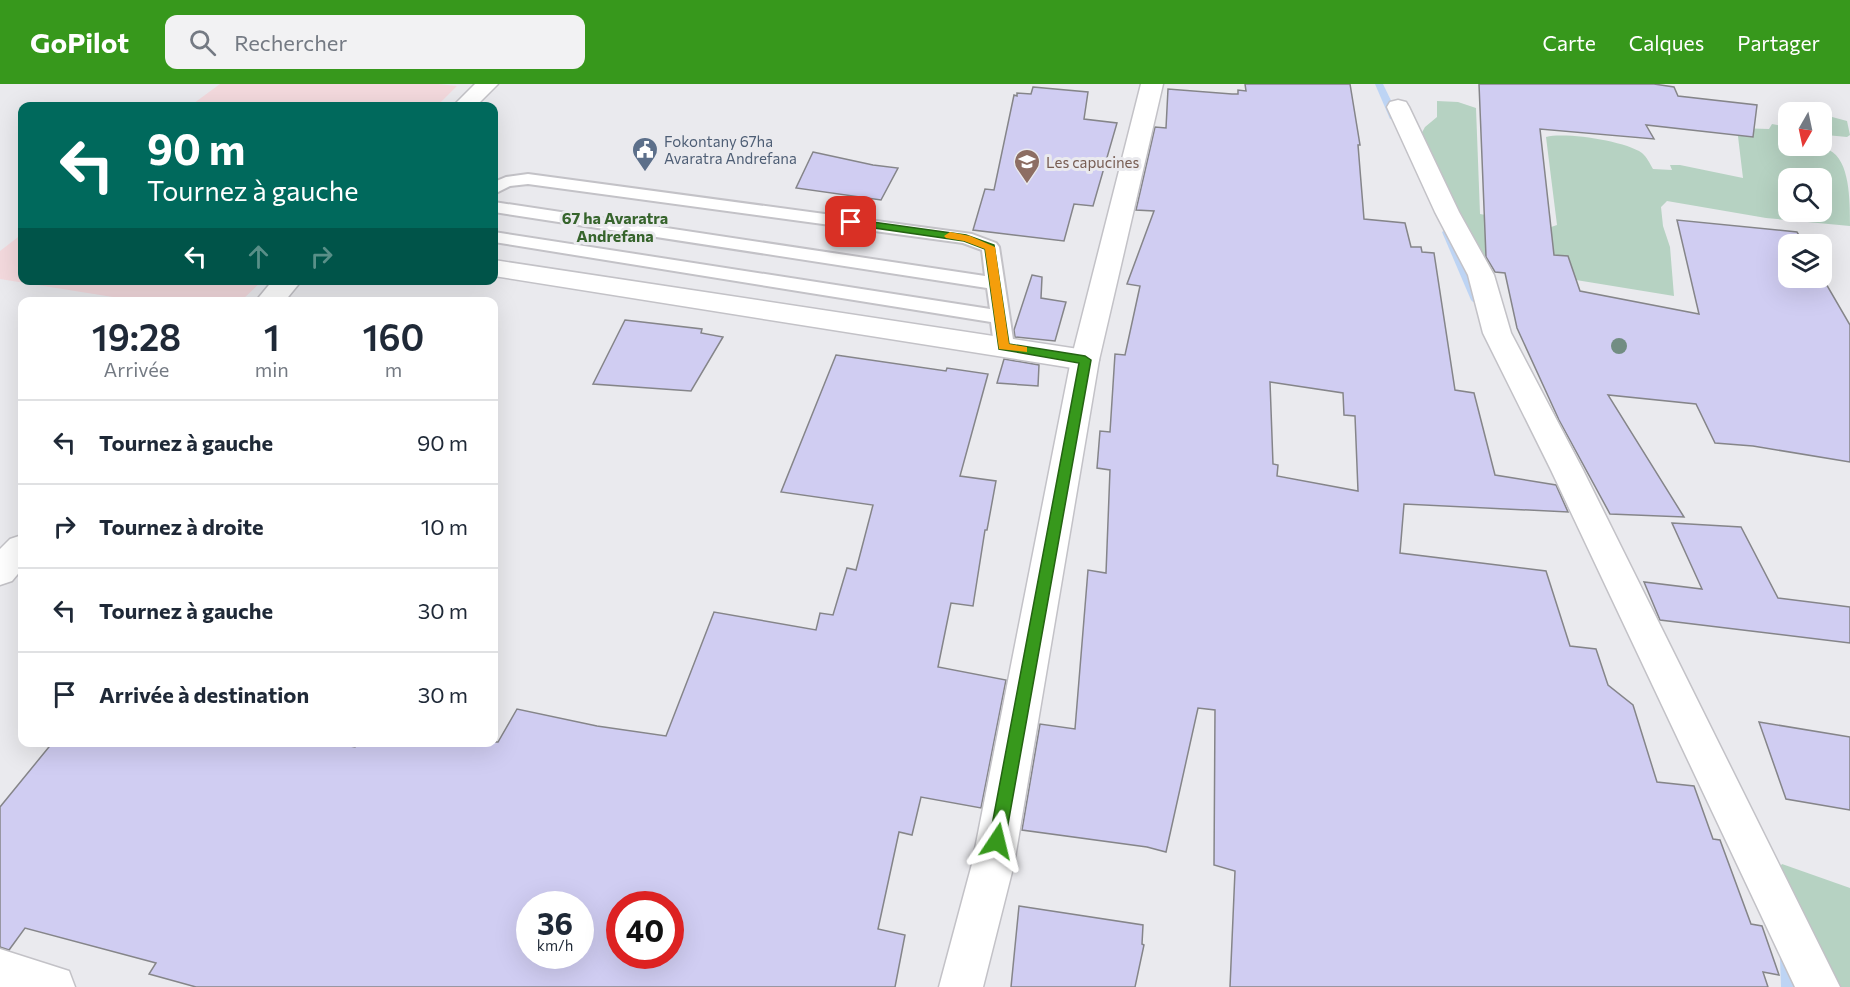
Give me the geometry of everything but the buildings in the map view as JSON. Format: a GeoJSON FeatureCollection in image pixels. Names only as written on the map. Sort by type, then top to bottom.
{"type":"FeatureCollection","features":[{"type":"Feature","properties":{"kind":"street"},"geometry":{"type":"LineString","coordinates":[[468,102],[487,84]]}},
{"type":"Feature","properties":{"kind":"street"},"geometry":{"type":"LineString","coordinates":[[961,987],[993,864],[1085,360],[1152,84]]}},
{"type":"Feature","properties":{"kind":"street"},"geometry":{"type":"LineString","coordinates":[[1398,107],[1447,212],[1481,275],[1497,333],[1567,470],[1818,987]]}},
{"type":"Feature","properties":{"kind":"street"},"geometry":{"type":"LineString","coordinates":[[498,269],[1085,360]]}},
{"type":"Feature","properties":{"kind":"street"},"geometry":{"type":"LineString","coordinates":[[273,297],[284,285]]}},
{"type":"Feature","properties":{"kind":"street"},"geometry":{"type":"LineString","coordinates":[[1497,333],[1492,342],[1572,529],[1724,838]]}},
{"type":"Feature","properties":{"kind":"street"},"geometry":{"type":"LineString","coordinates":[[0,571],[18,552]]}},
{"type":"Feature","properties":{"kind":"street"},"geometry":{"type":"LineString","coordinates":[[0,971],[53,987]]}},
{"type":"Feature","properties":{"kind":"lane"},"geometry":{"type":"LineString","coordinates":[[498,187],[506,182],[528,179],[966,238],[990,247],[1004,346]]}},
{"type":"Feature","properties":{"kind":"lane"},"geometry":{"type":"LineString","coordinates":[[498,208],[994,283]]}},
{"type":"Feature","properties":{"kind":"lane"},"geometry":{"type":"LineString","coordinates":[[498,238],[1000,317]]}},
{"type":"Feature","properties":{"kind":"shaded area"},"geometry":{"type":"Polygon","coordinates":[[[220,84],[438,84],[457,86],[441,102],[195,102],[220,84]]]}},
{"type":"Feature","properties":{"kind":"shaded area"},"geometry":{"type":"Polygon","coordinates":[[[18,237],[18,282],[0,279],[0,251],[18,237]]]}},
{"type":"Feature","properties":{"kind":"shaded area"},"geometry":{"type":"Polygon","coordinates":[[[38,285],[258,285],[245,297],[113,297],[38,285]]]}},
{"type":"Feature","properties":{"kind":"green space"},"geometry":{"type":"Polygon","coordinates":[[[1437,101],[1458,102],[1476,108],[1480,214],[1551,227],[1557,225],[1546,137],[1581,137],[1623,145],[1642,153],[1653,169],[1672,170],[1670,165],[1680,165],[1743,178],[1737,128],[1769,129],[1772,124],[1778,125],[1778,156],[1832,156],[1832,152],[1841,162],[1849,193],[1850,226],[1808,222],[1832,222],[1832,168],[1778,168],[1778,219],[1667,201],[1661,207],[1663,226],[1670,247],[1674,296],[1502,268],[1483,259],[1419,138],[1425,127],[1437,117],[1437,101]]]}},
{"type":"Feature","properties":{"kind":"green space"},"geometry":{"type":"Polygon","coordinates":[[[1832,117],[1847,121],[1850,135],[1847,137],[1832,136],[1832,117]]]}},
{"type":"Feature","properties":{"kind":"green space"},"geometry":{"type":"Polygon","coordinates":[[[1782,864],[1850,888],[1850,987],[1833,987],[1777,871],[1782,864]]]}},
{"type":"Feature","properties":{"kind":"waterway"},"geometry":{"type":"LineString","coordinates":[[1379,84],[1395,119]]}},
{"type":"Feature","properties":{"kind":"waterway"},"geometry":{"type":"LineString","coordinates":[[1447,232],[1477,300]]}},
{"type":"Feature","properties":{"kind":"waterway"},"geometry":{"type":"LineString","coordinates":[[1789,959],[1790,987]]}},
{"type":"Feature","properties":{"kind":"slow traffic"},"geometry":{"type":"LineString","coordinates":[[950,236],[966,238],[990,247],[1004,346],[1023,350]]}},
{"type":"Feature","properties":{"kind":"place","name":"Fokontany 67ha Avaratra Andrefana"},"geometry":{"type":"Point","coordinates":[645,173]}},
{"type":"Feature","properties":{"kind":"place","name":"Les capucines"},"geometry":{"type":"Point","coordinates":[1027,185]}},
{"type":"Feature","properties":{"kind":"district","name":"67 ha Avaratra Andrefana"},"geometry":{"type":"Point","coordinates":[615,226]}},
{"type":"Feature","properties":{"kind":"route"},"geometry":{"type":"LineString","coordinates":[[851,222],[966,238],[990,247],[1004,346],[1085,360],[997,841]]}}]}
